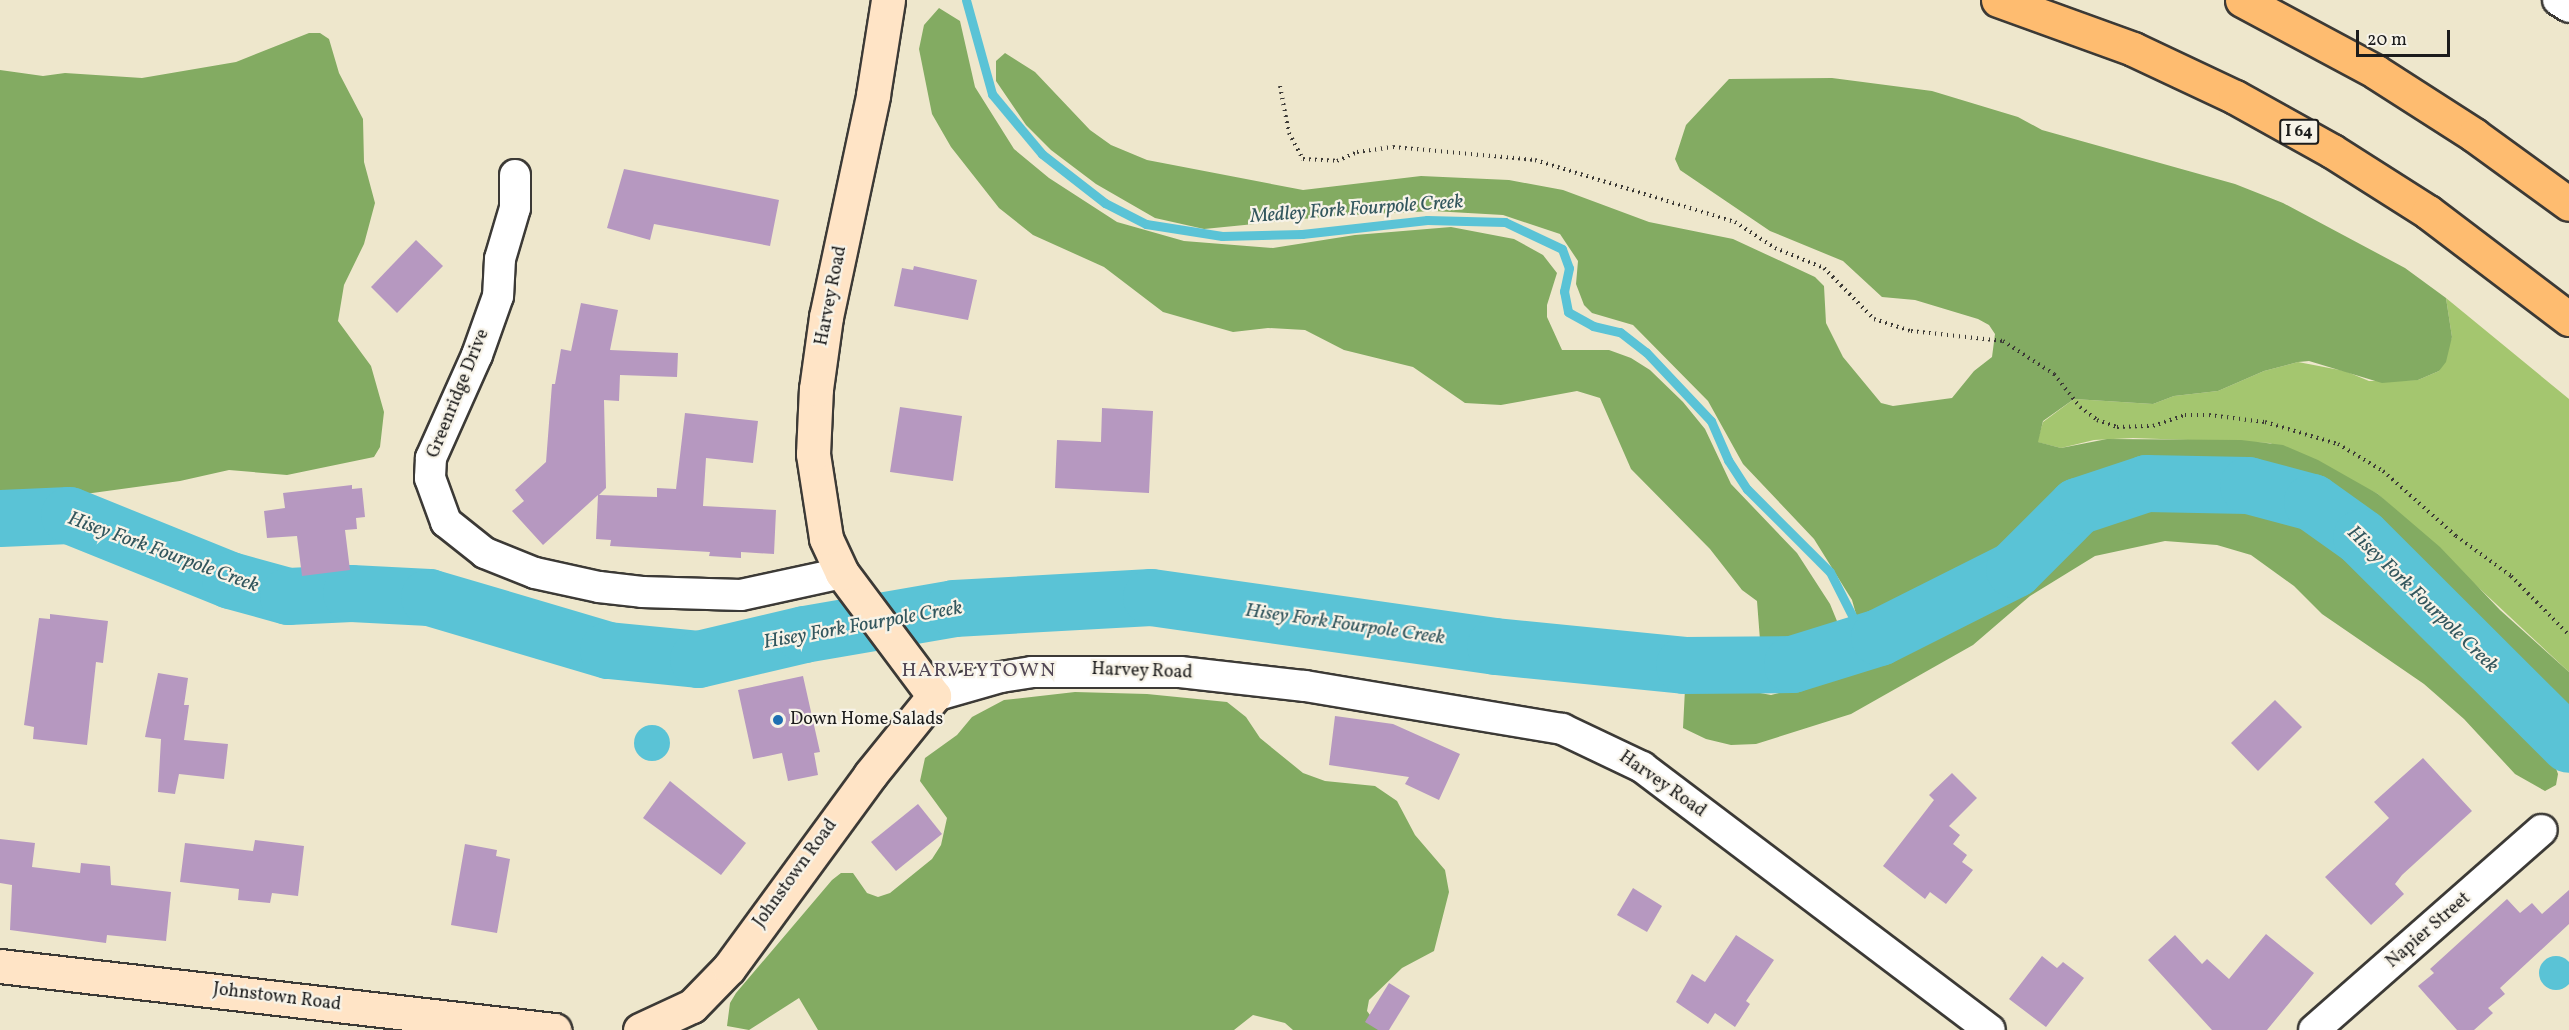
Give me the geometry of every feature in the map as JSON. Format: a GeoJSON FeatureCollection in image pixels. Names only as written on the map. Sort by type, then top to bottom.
{"type":"FeatureCollection","features":[{"type":"Feature","properties":{"kind":"highway","name":"I 64"},"geometry":{"type":"LineString","coordinates":[[1998,0],[2133,49],[2235,97],[2332,151],[2428,212],[2569,319]]}},
{"type":"Feature","properties":{"kind":"highway"},"geometry":{"type":"LineString","coordinates":[[2242,0],[2376,72],[2474,135],[2569,204]]}},
{"type":"Feature","properties":{"kind":"street","name":"Harvey Road"},"geometry":{"type":"LineString","coordinates":[[888,0],[873,95],[826,317],[816,389],[813,454],[817,496],[826,538],[849,583],[895,648],[934,696],[1001,676],[1032,672],[1180,672],[1317,688],[1562,729],[1642,767],[1990,1030]]}},
{"type":"Feature","properties":{"kind":"street"},"geometry":{"type":"LineString","coordinates":[[2558,0],[2569,7]]}},
{"type":"Feature","properties":{"kind":"street","name":"Greenridge Drive"},"geometry":{"type":"LineString","coordinates":[[515,175],[515,208],[500,260],[498,296],[477,355],[431,458],[430,478],[446,522],[464,541],[492,557],[535,573],[599,587],[642,592],[741,595],[849,583]]}},
{"type":"Feature","properties":{"kind":"street","name":"Johnstown Road"},"geometry":{"type":"LineString","coordinates":[[640,1030],[692,1006],[729,968],[870,775],[934,696]]}},
{"type":"Feature","properties":{"kind":"street","name":"Napier Street"},"geometry":{"type":"LineString","coordinates":[[2314,1030],[2542,830]]}},
{"type":"Feature","properties":{"kind":"street","name":"Johnstown Road"},"geometry":{"type":"LineString","coordinates":[[0,966],[554,1030]]}},
{"type":"Feature","properties":{"kind":"path"},"geometry":{"type":"LineString","coordinates":[[1280,86],[1294,149],[1303,159],[1337,161],[1357,152],[1393,147],[1534,160],[1735,222],[1775,248],[1824,268],[1874,319],[1911,331],[2003,341],[2054,374],[2080,407],[2097,420],[2117,427],[2153,426],[2185,415],[2209,415],[2265,422],[2338,444],[2383,471],[2456,536],[2511,576],[2569,634]]}},
{"type":"Feature","properties":{"kind":"green space"},"geometry":{"type":"Polygon","coordinates":[[[939,8],[960,21],[975,87],[1014,149],[1049,178],[1117,222],[1184,241],[1273,248],[1355,235],[1451,227],[1514,239],[1543,255],[1557,273],[1547,305],[1547,317],[1562,350],[1609,350],[1631,358],[1650,370],[1683,402],[1705,429],[1731,484],[1797,553],[1830,604],[1839,626],[1837,636],[1793,653],[1771,648],[1760,640],[1757,601],[1742,590],[1710,549],[1631,469],[1600,398],[1577,391],[1501,405],[1465,403],[1413,367],[1344,350],[1305,330],[1268,328],[1233,332],[1163,312],[1104,267],[1033,235],[999,208],[951,147],[932,114],[919,49],[924,25],[939,8]]]}},
{"type":"Feature","properties":{"kind":"green space"},"geometry":{"type":"Polygon","coordinates":[[[309,33],[320,33],[329,39],[339,73],[363,119],[364,162],[375,203],[364,244],[344,285],[338,321],[371,366],[384,412],[380,447],[374,457],[287,475],[229,470],[180,481],[85,494],[33,491],[0,505],[0,70],[43,76],[65,73],[142,78],[236,62],[309,33]]]}},
{"type":"Feature","properties":{"kind":"green space"},"geometry":{"type":"Polygon","coordinates":[[[1005,53],[1035,72],[1090,130],[1111,145],[1147,160],[1303,190],[1421,176],[1509,180],[1563,190],[1649,222],[1733,239],[1815,277],[1824,286],[1826,323],[1843,357],[1881,403],[1893,406],[1952,398],[1974,371],[1992,357],[1995,334],[1989,325],[1978,319],[1915,300],[1882,297],[1843,261],[1770,231],[1680,170],[1675,159],[1686,125],[1729,79],[1832,78],[1932,91],[2018,117],[2042,130],[2235,184],[2283,203],[2405,268],[2446,298],[2452,337],[2446,362],[2439,371],[2418,380],[2382,383],[2309,361],[2264,371],[2218,391],[2174,396],[2153,404],[2074,399],[2043,421],[2038,442],[2061,448],[2107,439],[2241,440],[2283,445],[2318,460],[2378,494],[2440,547],[2500,610],[2569,672],[2569,727],[2474,642],[2374,529],[2283,478],[2248,470],[2194,475],[2149,472],[2113,478],[2082,491],[2033,524],[2000,559],[1966,581],[1943,606],[1890,621],[1858,621],[1852,600],[1814,539],[1743,464],[1708,401],[1633,325],[1592,313],[1584,305],[1576,284],[1578,261],[1560,234],[1503,215],[1433,211],[1333,216],[1204,229],[1155,218],[1096,184],[1051,150],[1026,125],[996,81],[996,61],[1005,53]]]}},
{"type":"Feature","properties":{"kind":"green space"},"geometry":{"type":"Polygon","coordinates":[[[2446,298],[2569,399],[2569,672],[2378,494],[2270,443],[2133,438],[2094,440],[2061,448],[2037,442],[2043,422],[2074,399],[2153,404],[2174,396],[2218,391],[2264,371],[2298,362],[2345,371],[2369,381],[2418,380],[2439,371],[2452,337],[2446,298]]]}},
{"type":"Feature","properties":{"kind":"green space"},"geometry":{"type":"Polygon","coordinates":[[[2159,501],[2204,507],[2262,504],[2319,520],[2370,566],[2394,596],[2506,706],[2554,763],[2558,774],[2556,785],[2545,791],[2515,774],[2464,719],[2424,684],[2322,614],[2294,586],[2251,555],[2217,545],[2165,541],[2095,556],[2030,596],[1973,645],[1851,714],[1756,744],[1731,745],[1706,739],[1683,728],[1685,689],[1717,685],[1771,695],[1842,678],[2013,594],[2045,560],[2116,516],[2159,501]]]}},
{"type":"Feature","properties":{"kind":"green space"},"geometry":{"type":"Polygon","coordinates":[[[1075,692],[1147,694],[1227,702],[1246,717],[1260,738],[1303,773],[1325,781],[1375,786],[1397,801],[1415,835],[1445,870],[1449,892],[1434,951],[1402,968],[1369,1000],[1367,1011],[1381,1030],[1293,1030],[1285,1023],[1253,1015],[1234,1030],[818,1030],[799,998],[749,1030],[727,1026],[730,1003],[736,993],[832,880],[841,873],[853,873],[867,893],[878,897],[890,893],[932,859],[941,845],[947,818],[920,781],[925,758],[957,735],[972,717],[1004,700],[1075,692]]]}},
{"type":"Feature","properties":{"kind":"water"},"geometry":{"type":"Polygon","coordinates":[[[652,725],[665,730],[670,743],[665,756],[652,761],[639,756],[634,743],[639,730],[652,725]]]}},
{"type":"Feature","properties":{"kind":"water"},"geometry":{"type":"Polygon","coordinates":[[[2556,956],[2568,961],[2573,973],[2568,985],[2556,990],[2544,985],[2539,973],[2544,961],[2556,956]]]}},
{"type":"Feature","properties":{"kind":"building"},"geometry":{"type":"Polygon","coordinates":[[[624,169],[779,200],[770,246],[654,224],[650,240],[607,228],[624,169]]]}},
{"type":"Feature","properties":{"kind":"building"},"geometry":{"type":"Polygon","coordinates":[[[416,240],[443,266],[397,313],[371,287],[416,240]]]}},
{"type":"Feature","properties":{"kind":"building"},"geometry":{"type":"Polygon","coordinates":[[[914,266],[977,280],[968,320],[894,306],[902,268],[913,270],[914,266]]]}},
{"type":"Feature","properties":{"kind":"building"},"geometry":{"type":"Polygon","coordinates":[[[581,303],[618,310],[610,350],[678,353],[677,377],[620,375],[619,401],[604,400],[606,488],[599,495],[657,497],[657,488],[676,489],[685,413],[758,421],[753,463],[706,458],[703,506],[776,510],[774,554],[741,552],[741,558],[709,556],[710,552],[610,546],[611,540],[596,539],[598,495],[543,545],[512,511],[524,501],[515,490],[546,462],[552,384],[555,384],[561,349],[571,351],[581,303]]]}},
{"type":"Feature","properties":{"kind":"building"},"geometry":{"type":"Polygon","coordinates":[[[900,407],[962,416],[953,481],[890,472],[900,407]]]}},
{"type":"Feature","properties":{"kind":"building"},"geometry":{"type":"Polygon","coordinates":[[[1102,408],[1153,411],[1149,493],[1055,488],[1057,440],[1101,442],[1102,408]]]}},
{"type":"Feature","properties":{"kind":"building"},"geometry":{"type":"Polygon","coordinates":[[[352,485],[352,489],[362,488],[365,517],[356,518],[357,529],[345,530],[350,570],[302,576],[297,536],[267,538],[264,511],[285,508],[283,493],[352,485]]]}},
{"type":"Feature","properties":{"kind":"building"},"geometry":{"type":"Polygon","coordinates":[[[50,614],[108,621],[103,663],[96,662],[87,745],[33,739],[34,727],[24,725],[39,618],[50,619],[50,614]]]}},
{"type":"Feature","properties":{"kind":"building"},"geometry":{"type":"Polygon","coordinates":[[[158,673],[188,678],[184,705],[189,705],[184,740],[228,744],[224,779],[179,774],[175,794],[158,792],[161,739],[145,737],[158,673]]]}},
{"type":"Feature","properties":{"kind":"building","name":"Down Home Salads"},"geometry":{"type":"Polygon","coordinates":[[[803,676],[820,752],[814,753],[818,775],[788,781],[782,753],[753,759],[738,690],[803,676]]]}},
{"type":"Feature","properties":{"kind":"building"},"geometry":{"type":"Polygon","coordinates":[[[2275,700],[2302,727],[2258,771],[2231,743],[2275,700]]]}},
{"type":"Feature","properties":{"kind":"building"},"geometry":{"type":"Polygon","coordinates":[[[1335,716],[1393,724],[1460,754],[1439,800],[1405,784],[1409,777],[1329,765],[1335,716]]]}},
{"type":"Feature","properties":{"kind":"building"},"geometry":{"type":"Polygon","coordinates":[[[2423,758],[2472,811],[2402,875],[2395,884],[2404,894],[2371,925],[2325,877],[2389,818],[2374,802],[2423,758]]]}},
{"type":"Feature","properties":{"kind":"building"},"geometry":{"type":"Polygon","coordinates":[[[1952,773],[1977,798],[1949,826],[1960,835],[1953,844],[1967,855],[1962,862],[1973,870],[1946,904],[1930,892],[1925,899],[1883,866],[1934,800],[1929,795],[1952,773]]]}},
{"type":"Feature","properties":{"kind":"building"},"geometry":{"type":"Polygon","coordinates":[[[670,781],[746,843],[721,875],[643,818],[670,781]]]}},
{"type":"Feature","properties":{"kind":"building"},"geometry":{"type":"Polygon","coordinates":[[[918,804],[942,834],[896,871],[871,842],[918,804]]]}},
{"type":"Feature","properties":{"kind":"building"},"geometry":{"type":"Polygon","coordinates":[[[0,839],[35,843],[32,867],[80,873],[81,863],[110,866],[111,885],[171,892],[166,941],[107,935],[106,943],[10,930],[12,885],[0,883],[0,839]]]}},
{"type":"Feature","properties":{"kind":"building"},"geometry":{"type":"Polygon","coordinates":[[[255,840],[304,846],[298,896],[272,893],[270,903],[238,900],[239,889],[180,882],[185,843],[253,851],[255,840]]]}},
{"type":"Feature","properties":{"kind":"building"},"geometry":{"type":"Polygon","coordinates":[[[465,844],[497,850],[496,856],[510,859],[497,933],[451,925],[465,844]]]}},
{"type":"Feature","properties":{"kind":"building"},"geometry":{"type":"Polygon","coordinates":[[[1633,888],[1662,906],[1647,932],[1617,915],[1633,888]]]}},
{"type":"Feature","properties":{"kind":"building"},"geometry":{"type":"Polygon","coordinates":[[[2569,890],[2569,924],[2500,988],[2505,994],[2488,1008],[2493,1013],[2474,1030],[2457,1030],[2418,986],[2434,973],[2430,969],[2507,899],[2520,913],[2532,903],[2542,914],[2569,890]]]}},
{"type":"Feature","properties":{"kind":"building"},"geometry":{"type":"Polygon","coordinates":[[[2266,934],[2314,973],[2267,1030],[2212,1030],[2148,960],[2175,935],[2202,964],[2207,959],[2229,979],[2266,934]]]}},
{"type":"Feature","properties":{"kind":"building"},"geometry":{"type":"Polygon","coordinates":[[[1736,935],[1774,960],[1746,1001],[1750,1004],[1735,1027],[1715,1013],[1708,1024],[1676,1002],[1692,974],[1705,982],[1736,935]]]}},
{"type":"Feature","properties":{"kind":"building"},"geometry":{"type":"Polygon","coordinates":[[[2042,956],[2057,968],[2063,962],[2084,978],[2046,1027],[2009,999],[2042,956]]]}},
{"type":"Feature","properties":{"kind":"building"},"geometry":{"type":"Polygon","coordinates":[[[1389,983],[1410,996],[1389,1030],[1378,1030],[1365,1022],[1389,983]]]}},
{"type":"Feature","properties":{"kind":"waterway","name":"Medley Fork Fourpole Creek"},"geometry":{"type":"LineString","coordinates":[[966,0],[992,94],[1042,154],[1105,203],[1146,224],[1222,236],[1302,234],[1427,220],[1505,222],[1562,249],[1569,268],[1564,291],[1568,312],[1593,326],[1620,332],[1646,352],[1711,421],[1728,460],[1747,489],[1830,572],[1865,641]]}},
{"type":"Feature","properties":{"kind":"waterway","name":"Hisey Fork Fourpole Creek"},"geometry":{"type":"LineString","coordinates":[[0,518],[69,515],[230,580],[288,596],[351,593],[429,597],[608,650],[698,659],[804,634],[954,608],[1151,597],[1495,646],[1684,665],[1792,664],[1879,637],[2014,569],[2077,506],[2146,483],[2248,485],[2312,502],[2361,537],[2569,744]]}},
{"type":"Feature","properties":{"kind":"place","name":"Down Home Salads"},"geometry":{"type":"Point","coordinates":[778,720]}},
{"type":"Feature","properties":{"kind":"district","name":"HARVEYTOWN"},"geometry":{"type":"Point","coordinates":[979,671]}}]}
